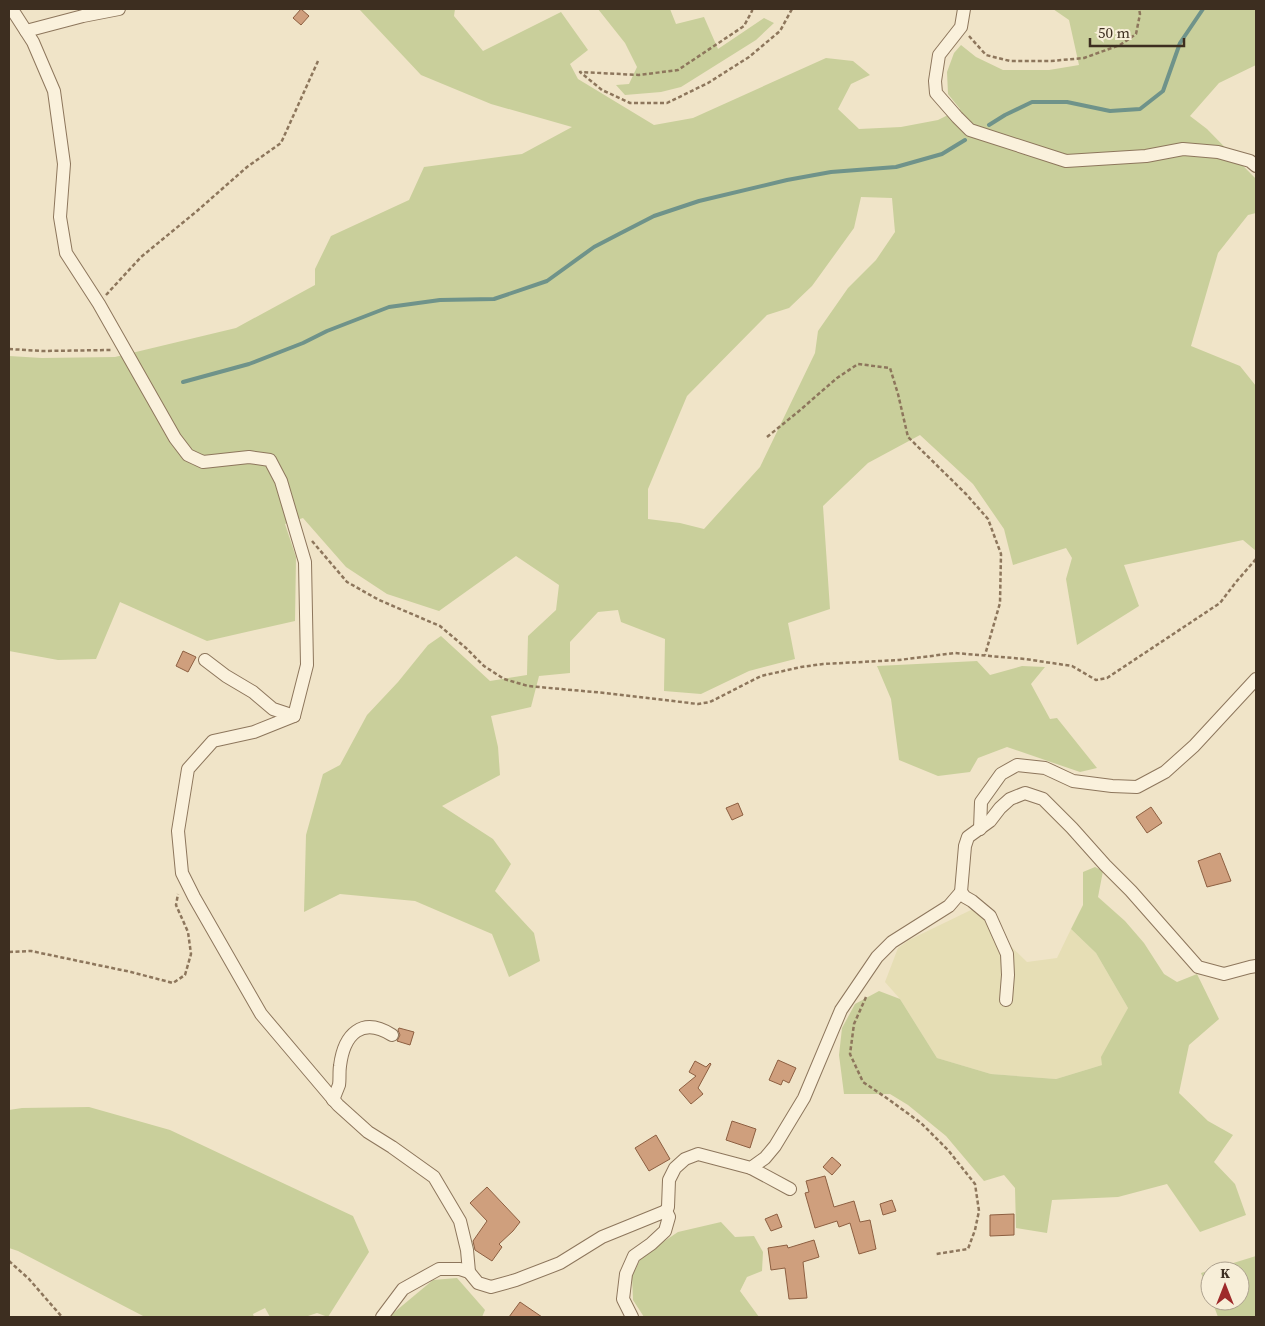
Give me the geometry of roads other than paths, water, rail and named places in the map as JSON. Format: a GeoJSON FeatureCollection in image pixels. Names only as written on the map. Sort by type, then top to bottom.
{"type":"FeatureCollection","features":[{"type":"Feature","properties":{"kind":"street"},"geometry":{"type":"LineString","coordinates":[[10,9],[33,42],[54,91],[64,164],[60,217],[66,253],[98,304],[175,438],[188,455],[203,462],[249,457],[270,460],[281,481],[305,562],[307,664],[294,716]]}},
{"type":"Feature","properties":{"kind":"street"},"geometry":{"type":"LineString","coordinates":[[26,31],[119,9]]}},
{"type":"Feature","properties":{"kind":"street"},"geometry":{"type":"LineString","coordinates":[[964,9],[961,27],[939,55],[935,81],[936,93],[970,130],[1066,161],[1146,156],[1183,149],[1218,152],[1250,161],[1256,166]]}},
{"type":"Feature","properties":{"kind":"street"},"geometry":{"type":"LineString","coordinates":[[205,660],[226,676],[253,692],[273,709],[294,716]]}},
{"type":"Feature","properties":{"kind":"street"},"geometry":{"type":"LineString","coordinates":[[980,829],[981,802],[1001,774],[1018,765],[1045,768],[1073,781],[1137,787],[1165,772],[1194,746],[1256,679]]}},
{"type":"Feature","properties":{"kind":"street"},"geometry":{"type":"LineString","coordinates":[[294,716],[254,732],[213,741],[188,769],[178,831],[182,873],[261,1014],[333,1100],[368,1132],[392,1146],[434,1177],[460,1221],[469,1272],[478,1283],[491,1287],[516,1280],[560,1263],[602,1237],[666,1210]]}},
{"type":"Feature","properties":{"kind":"street"},"geometry":{"type":"LineString","coordinates":[[751,1168],[765,1158],[775,1146],[804,1098],[841,1010],[877,956],[892,942],[949,906],[961,892],[965,846],[968,836],[990,821],[1010,799],[1025,793],[1043,799],[1072,828],[1198,966],[1224,974],[1256,966]]}},
{"type":"Feature","properties":{"kind":"street"},"geometry":{"type":"LineString","coordinates":[[961,892],[990,916],[1007,954],[1006,1000]]}},
{"type":"Feature","properties":{"kind":"street"},"geometry":{"type":"LineString","coordinates":[[333,1100],[339,1084],[340,1064],[346,1044],[354,1032],[365,1027],[384,1029],[392,1035]]}},
{"type":"Feature","properties":{"kind":"street"},"geometry":{"type":"LineString","coordinates":[[632,1317],[623,1299],[626,1274],[634,1256],[665,1231],[669,1217],[666,1210],[668,1207],[669,1180],[675,1168],[685,1159],[698,1154],[751,1168],[790,1188]]}},
{"type":"Feature","properties":{"kind":"street"},"geometry":{"type":"LineString","coordinates":[[382,1317],[403,1289],[439,1269],[460,1269],[469,1272]]}},
{"type":"Feature","properties":{"kind":"waterway"},"geometry":{"type":"LineString","coordinates":[[989,125],[1032,102],[1067,102],[1110,111],[1140,109],[1163,91],[1180,43],[1203,9]]}},
{"type":"Feature","properties":{"kind":"waterway"},"geometry":{"type":"LineString","coordinates":[[183,382],[249,364],[389,307],[440,300],[494,299],[547,281],[594,247],[654,216],[699,201],[787,180],[831,172],[896,167],[942,154],[965,140]]}}]}
